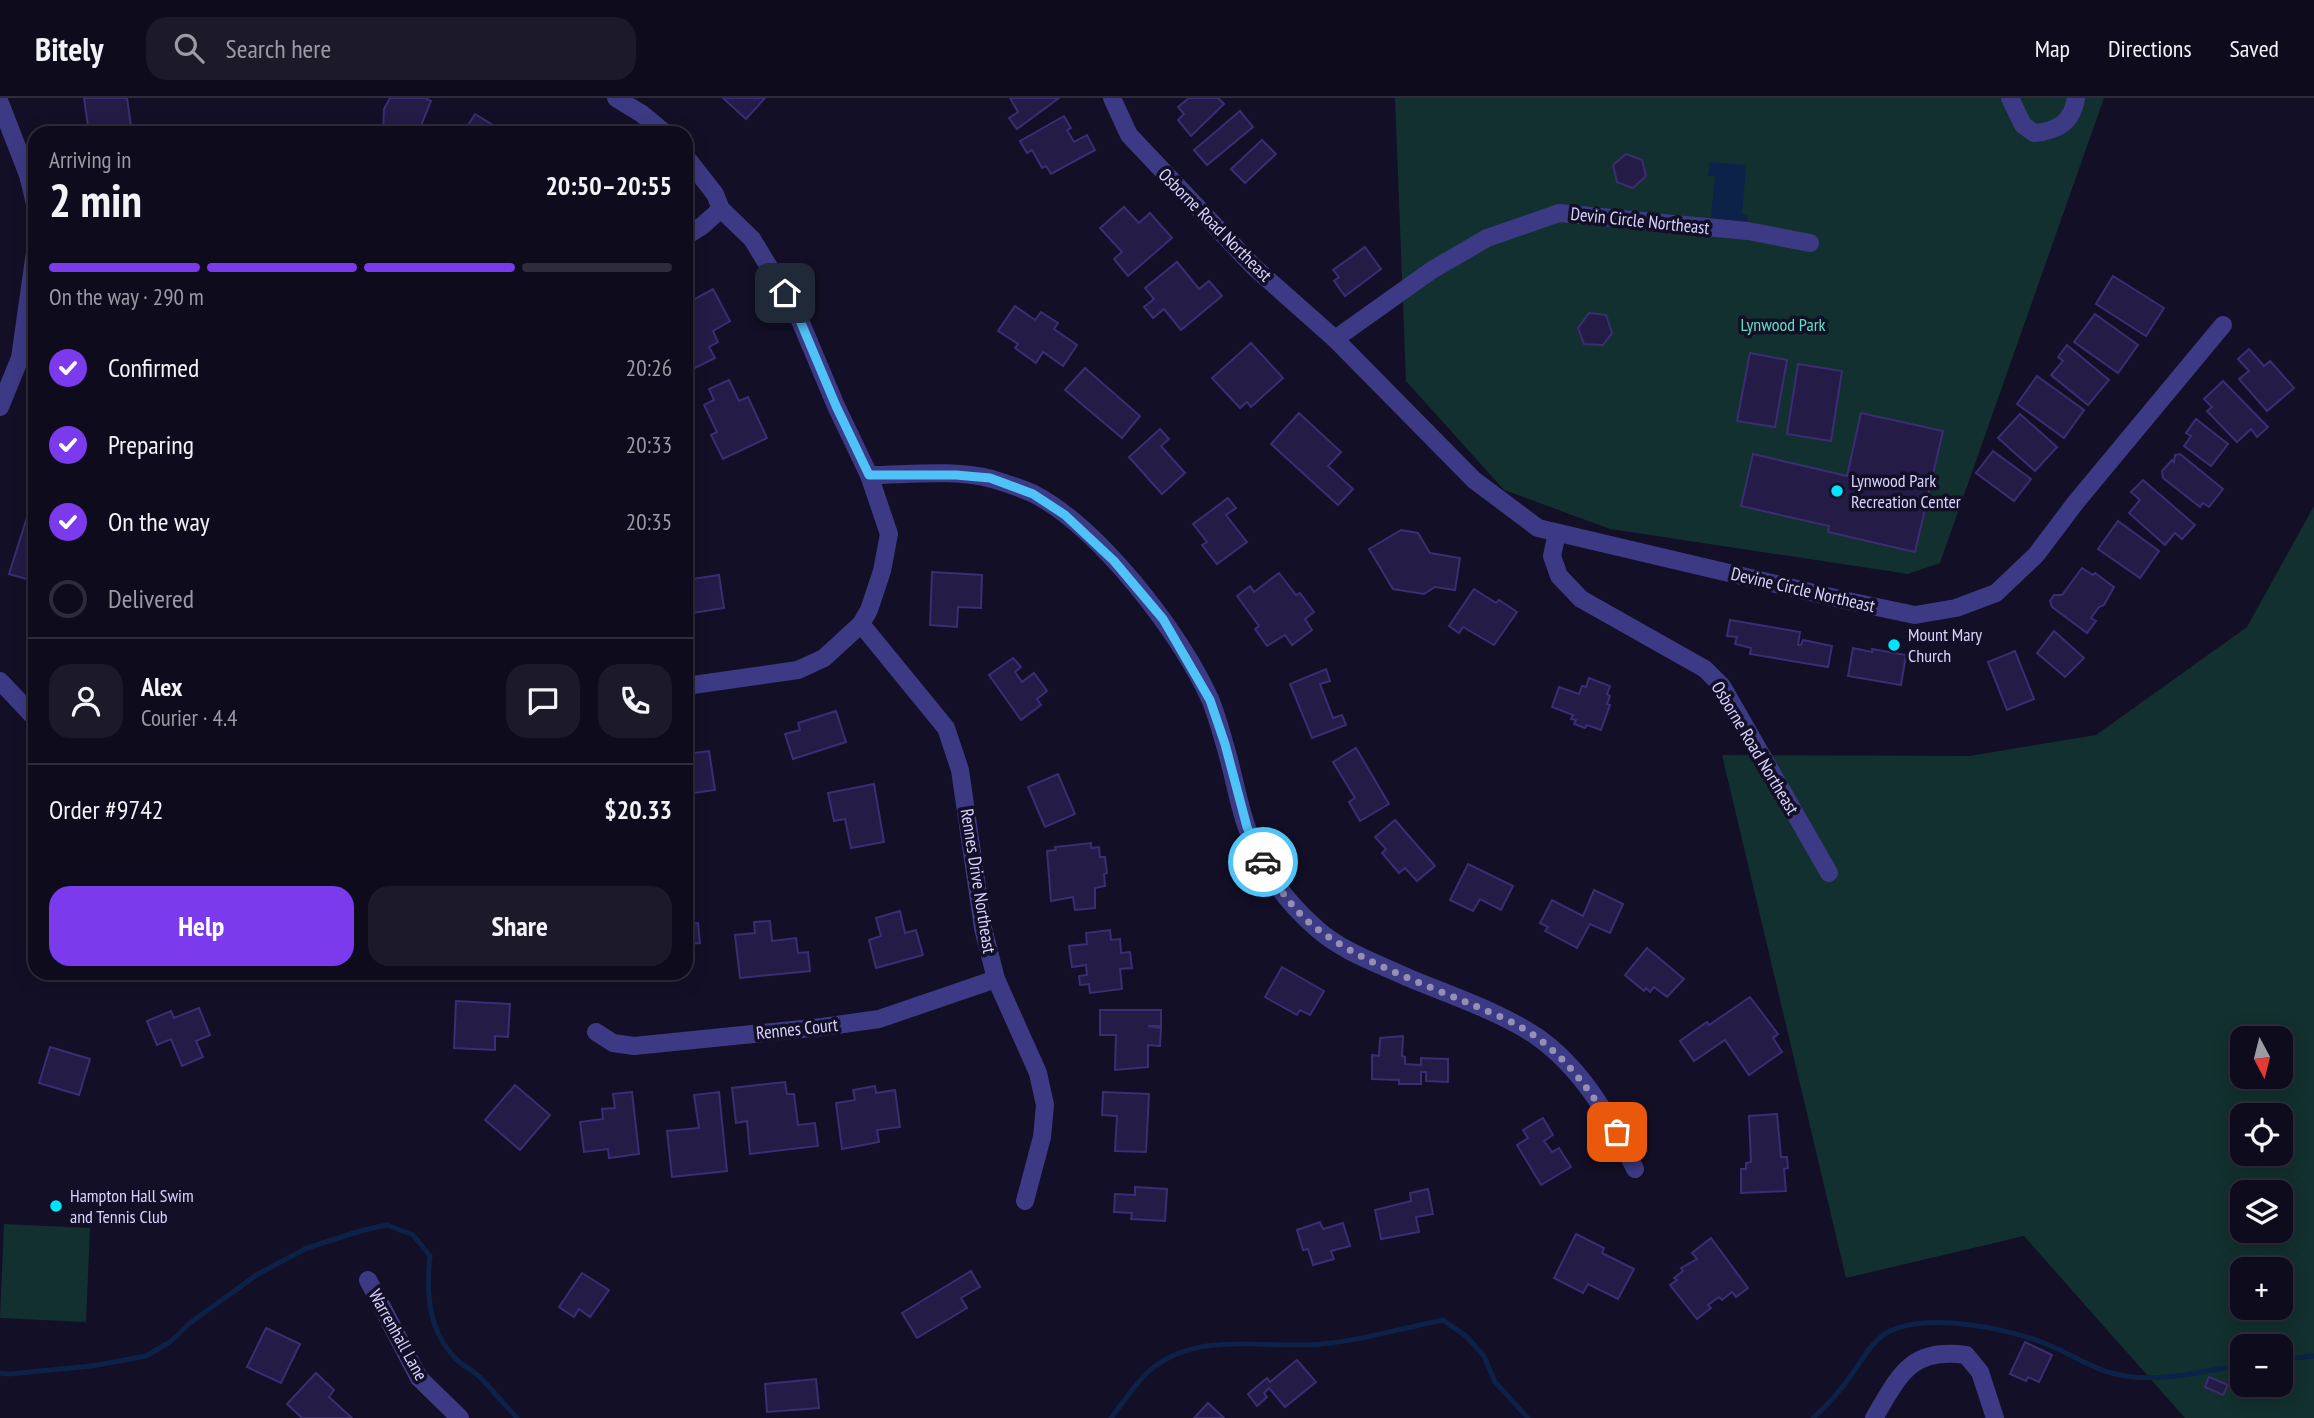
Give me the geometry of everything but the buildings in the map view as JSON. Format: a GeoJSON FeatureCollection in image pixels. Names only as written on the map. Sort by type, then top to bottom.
{"type":"FeatureCollection","features":[{"type":"Feature","properties":{"kind":"street"},"geometry":{"type":"LineString","coordinates":[[616,98],[657,126]]}},
{"type":"Feature","properties":{"kind":"street","name":"Osborne Road Northeast"},"geometry":{"type":"LineString","coordinates":[[1112,98],[1129,135],[1161,171],[1254,267],[1335,339]]}},
{"type":"Feature","properties":{"kind":"street"},"geometry":{"type":"LineString","coordinates":[[2010,98],[2023,125],[2034,134],[2051,132],[2066,121],[2074,111],[2076,98]]}},
{"type":"Feature","properties":{"kind":"street"},"geometry":{"type":"LineString","coordinates":[[0,103],[28,175]]}},
{"type":"Feature","properties":{"kind":"street"},"geometry":{"type":"LineString","coordinates":[[693,166],[715,194],[721,209],[752,239],[796,311],[869,475],[889,534],[882,571],[869,611],[861,624],[824,658],[798,670],[693,685]]}},
{"type":"Feature","properties":{"kind":"street"},"geometry":{"type":"LineString","coordinates":[[693,232],[721,209]]}},
{"type":"Feature","properties":{"kind":"street","name":"Devin Circle Northeast"},"geometry":{"type":"LineString","coordinates":[[1335,339],[1432,270],[1487,238],[1559,213],[1748,231],[1810,243]]}},
{"type":"Feature","properties":{"kind":"street","name":"Devine Circle Northeast"},"geometry":{"type":"LineString","coordinates":[[1335,339],[1474,480],[1538,528],[1915,615],[1956,608],[1996,593],[2036,555],[2076,502],[2223,325]]}},
{"type":"Feature","properties":{"kind":"street"},"geometry":{"type":"LineString","coordinates":[[0,407],[27,360]]}},
{"type":"Feature","properties":{"kind":"street"},"geometry":{"type":"LineString","coordinates":[[869,475],[956,475],[990,478],[1033,494],[1065,515],[1114,561],[1163,619],[1191,664],[1210,700],[1222,733],[1247,827],[1263,863],[1284,896],[1318,930],[1348,949],[1510,1021],[1538,1037],[1566,1061],[1587,1087],[1617,1132],[1635,1169]]}},
{"type":"Feature","properties":{"kind":"street","name":"Osborne Road Northeast"},"geometry":{"type":"LineString","coordinates":[[1557,533],[1552,556],[1559,576],[1581,599],[1705,669],[1722,687],[1829,873]]}},
{"type":"Feature","properties":{"kind":"street","name":"Rennes Drive Northeast"},"geometry":{"type":"LineString","coordinates":[[861,624],[946,728],[960,770],[983,929],[996,979],[1038,1073],[1045,1105],[1042,1137],[1025,1201]]}},
{"type":"Feature","properties":{"kind":"street"},"geometry":{"type":"LineString","coordinates":[[0,681],[28,711]]}},
{"type":"Feature","properties":{"kind":"street","name":"Rennes Court"},"geometry":{"type":"LineString","coordinates":[[596,1032],[613,1043],[634,1046],[822,1027],[878,1019],[996,979]]}},
{"type":"Feature","properties":{"kind":"street","name":"Warrenhall Lane"},"geometry":{"type":"LineString","coordinates":[[368,1280],[419,1378],[460,1418]]}},
{"type":"Feature","properties":{"kind":"street"},"geometry":{"type":"LineString","coordinates":[[1874,1418],[1895,1383],[1912,1363],[1944,1352],[1966,1355],[1980,1372],[1996,1418]]}},
{"type":"Feature","properties":{"kind":"green space","name":"Lynwood Park"},"geometry":{"type":"Polygon","coordinates":[[[1395,98],[2104,98],[1940,563],[1908,574],[1610,529],[1504,490],[1406,381],[1395,98]]]}},
{"type":"Feature","properties":{"kind":"green space"},"geometry":{"type":"Polygon","coordinates":[[[2314,506],[2314,1418],[2185,1418],[2024,1236],[1846,1278],[1722,755],[1969,756],[2096,735],[2247,627],[2314,506]]]}},
{"type":"Feature","properties":{"kind":"green space","name":"Hampton Hall Swim and Tennis Club"},"geometry":{"type":"Polygon","coordinates":[[[4,1224],[90,1228],[86,1322],[0,1318],[4,1224]]]}},
{"type":"Feature","properties":{"kind":"water"},"geometry":{"type":"Polygon","coordinates":[[[1710,162],[1746,165],[1742,214],[1748,215],[1747,229],[1710,226],[1715,176],[1708,176],[1710,162]]]}},
{"type":"Feature","properties":{"kind":"waterway"},"geometry":{"type":"LineString","coordinates":[[0,1373],[92,1366],[146,1356],[170,1342],[190,1323],[258,1274],[307,1248],[387,1225],[413,1235],[430,1256],[428,1284],[431,1310],[434,1323],[446,1347],[458,1361],[481,1378],[517,1418]]}},
{"type":"Feature","properties":{"kind":"waterway"},"geometry":{"type":"LineString","coordinates":[[1111,1418],[1148,1372],[1184,1351],[1224,1344],[1324,1344],[1443,1320],[1466,1336],[1484,1356],[1495,1382],[1528,1418]]}},
{"type":"Feature","properties":{"kind":"waterway"},"geometry":{"type":"LineString","coordinates":[[1813,1418],[1839,1392],[1878,1340],[1890,1331],[1907,1325],[1948,1323],[2015,1334],[2051,1346],[2105,1371],[2125,1376],[2169,1377],[2230,1367]]}},
{"type":"Feature","properties":{"kind":"waterway"},"geometry":{"type":"LineString","coordinates":[[2293,1358],[2314,1356]]}},
{"type":"Feature","properties":{"kind":"way so far"},"geometry":{"type":"LineString","coordinates":[[1263,862],[1284,896],[1318,930],[1333,940],[1394,971],[1510,1021],[1538,1037],[1566,1061],[1617,1132]]}},
{"type":"Feature","properties":{"kind":"place","name":"Lynwood Park Recreation Center"},"geometry":{"type":"Point","coordinates":[1837,491]}},
{"type":"Feature","properties":{"kind":"place","name":"Mount Mary Church"},"geometry":{"type":"Point","coordinates":[1894,645]}},
{"type":"Feature","properties":{"kind":"place","name":"Hampton Hall Swim and Tennis Club"},"geometry":{"type":"Point","coordinates":[56,1206]}},
{"type":"Feature","properties":{"kind":"route"},"geometry":{"type":"LineString","coordinates":[[785,293],[796,311],[869,475],[956,475],[990,478],[1033,494],[1065,515],[1114,561],[1163,619],[1210,700],[1247,827],[1263,862]]}}]}
